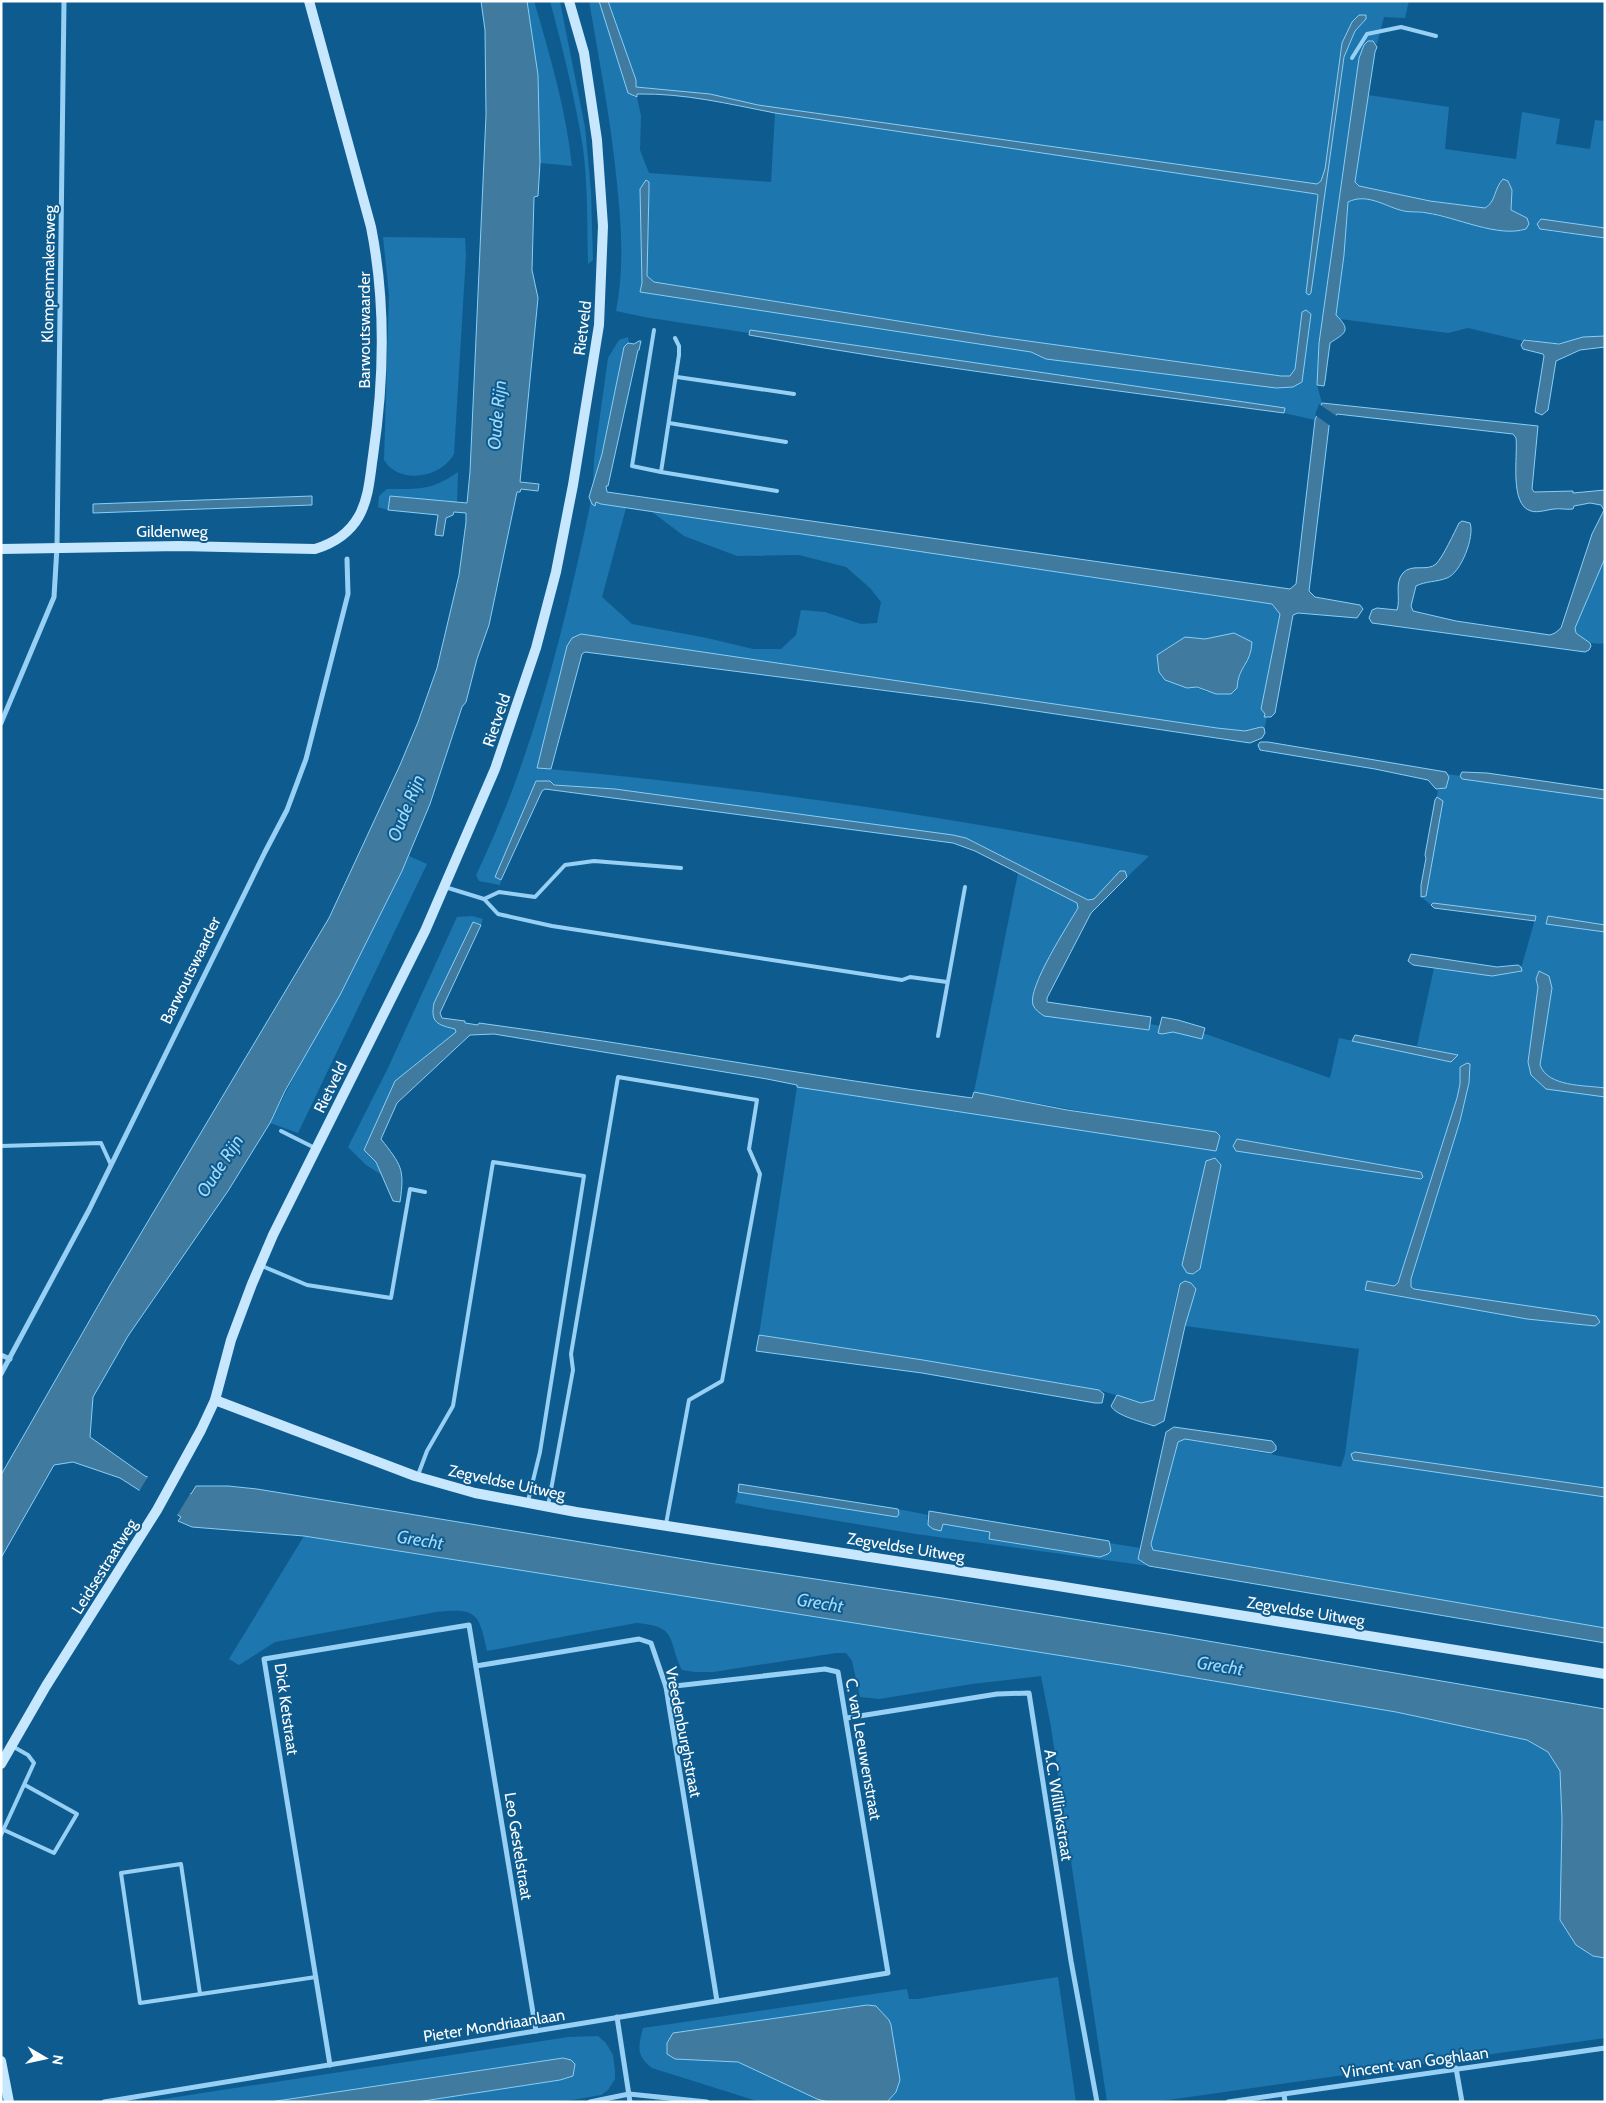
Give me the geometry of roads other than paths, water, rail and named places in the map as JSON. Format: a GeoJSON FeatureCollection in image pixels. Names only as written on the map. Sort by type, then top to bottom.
{"type":"FeatureCollection","features":[{"type":"Feature","properties":{"kind":"street","name":"Klompenmakersweg"},"geometry":{"type":"LineString","coordinates":[[1,723],[54,597],[57,547],[64,1]]}},
{"type":"Feature","properties":{"kind":"street","name":"Barwoutswaarder"},"geometry":{"type":"LineString","coordinates":[[308,1],[372,228],[381,288],[381,360],[378,422],[369,484],[366,501],[354,525],[339,538]]}},
{"type":"Feature","properties":{"kind":"street","name":"Rietveld"},"geometry":{"type":"LineString","coordinates":[[215,1400],[231,1340],[260,1265],[425,930],[495,769],[536,648],[556,572],[573,485],[599,325],[603,226],[597,140],[587,72],[584,53],[569,1]]}},
{"type":"Feature","properties":{"kind":"street","name":"Gildenweg"},"geometry":{"type":"LineString","coordinates":[[1,549],[180,546],[315,549],[328,545],[339,538]]}},
{"type":"Feature","properties":{"kind":"street","name":"Barwoutswaarder"},"geometry":{"type":"LineString","coordinates":[[1,1374],[90,1210],[265,852],[288,810],[306,759],[338,638],[348,594],[347,559]]}},
{"type":"Feature","properties":{"kind":"street"},"geometry":{"type":"LineString","coordinates":[[1,1355],[10,1358]]}},
{"type":"Feature","properties":{"kind":"street","name":"Zegveldse Uitweg"},"geometry":{"type":"LineString","coordinates":[[215,1400],[331,1446],[417,1477],[475,1493],[666,1526],[1052,1585],[1605,1674]]}},
{"type":"Feature","properties":{"kind":"street","name":"Leidsestraatweg"},"geometry":{"type":"LineString","coordinates":[[1,1764],[46,1686],[176,1478],[215,1400]]}},
{"type":"Feature","properties":{"kind":"street","name":"Dick Ketstraat"},"geometry":{"type":"LineString","coordinates":[[330,2064],[264,1658],[469,1625],[476,1666]]}},
{"type":"Feature","properties":{"kind":"street","name":"Vreedenburghstraat"},"geometry":{"type":"LineString","coordinates":[[476,1666],[639,1639],[651,1643],[666,1688],[717,2001]]}},
{"type":"Feature","properties":{"kind":"street","name":"Leo Gestelstraat"},"geometry":{"type":"LineString","coordinates":[[476,1666],[536,2031]]}},
{"type":"Feature","properties":{"kind":"street","name":"C. van Leeuwenstraat"},"geometry":{"type":"LineString","coordinates":[[666,1688],[825,1669],[838,1672],[888,1973]]}},
{"type":"Feature","properties":{"kind":"street","name":"A.C. Willinkstraat"},"geometry":{"type":"LineString","coordinates":[[847,1718],[997,1694],[1029,1693],[1071,1961],[1097,2102]]}},
{"type":"Feature","properties":{"kind":"street","name":"Pieter Mondriaanlaan"},"geometry":{"type":"LineString","coordinates":[[104,2102],[888,1973]]}},
{"type":"Feature","properties":{"kind":"street"},"geometry":{"type":"LineString","coordinates":[[616,2017],[630,2102]]}},
{"type":"Feature","properties":{"kind":"street","name":"Vincent van Goghlaan"},"geometry":{"type":"LineString","coordinates":[[1228,2102],[1605,2048]]}},
{"type":"Feature","properties":{"kind":"street"},"geometry":{"type":"LineString","coordinates":[[1,2061],[9,2102]]}},
{"type":"Feature","properties":{"kind":"street"},"geometry":{"type":"LineString","coordinates":[[1456,2068],[1462,2102]]}},
{"type":"Feature","properties":{"kind":"street"},"geometry":{"type":"LineString","coordinates":[[590,2102],[629,2094],[707,2102]]}},
{"type":"Feature","properties":{"kind":"street"},"geometry":{"type":"LineString","coordinates":[[1284,2094],[1284,2102]]}},
{"type":"Feature","properties":{"kind":"lane"},"geometry":{"type":"LineString","coordinates":[[1352,58],[1367,34],[1401,27],[1436,36]]}},
{"type":"Feature","properties":{"kind":"lane"},"geometry":{"type":"LineString","coordinates":[[654,330],[632,466],[777,490]]}},
{"type":"Feature","properties":{"kind":"lane"},"geometry":{"type":"LineString","coordinates":[[661,472],[676,377],[679,346],[675,338]]}},
{"type":"Feature","properties":{"kind":"lane"},"geometry":{"type":"LineString","coordinates":[[676,377],[794,394]]}},
{"type":"Feature","properties":{"kind":"lane"},"geometry":{"type":"LineString","coordinates":[[669,423],[786,442]]}},
{"type":"Feature","properties":{"kind":"lane"},"geometry":{"type":"LineString","coordinates":[[484,900],[498,892],[535,897],[565,865],[594,861],[681,868]]}},
{"type":"Feature","properties":{"kind":"lane"},"geometry":{"type":"LineString","coordinates":[[445,887],[484,900],[498,914],[552,926],[902,980],[910,978],[947,982]]}},
{"type":"Feature","properties":{"kind":"lane"},"geometry":{"type":"LineString","coordinates":[[938,1036],[965,887]]}},
{"type":"Feature","properties":{"kind":"lane"},"geometry":{"type":"LineString","coordinates":[[548,1507],[573,1370],[572,1354],[618,1077],[757,1100],[749,1149],[760,1174],[722,1381],[689,1400],[666,1526]]}},
{"type":"Feature","properties":{"kind":"lane"},"geometry":{"type":"LineString","coordinates":[[281,1131],[316,1148]]}},
{"type":"Feature","properties":{"kind":"lane"},"geometry":{"type":"LineString","coordinates":[[1,1146],[101,1143],[111,1165]]}},
{"type":"Feature","properties":{"kind":"lane"},"geometry":{"type":"LineString","coordinates":[[417,1477],[427,1452],[453,1406],[493,1162],[584,1176],[540,1452],[527,1503]]}},
{"type":"Feature","properties":{"kind":"lane"},"geometry":{"type":"LineString","coordinates":[[260,1265],[303,1284],[392,1298],[410,1189],[425,1192]]}},
{"type":"Feature","properties":{"kind":"lane"},"geometry":{"type":"LineString","coordinates":[[1,1835],[34,1763],[28,1755],[12,1746]]}},
{"type":"Feature","properties":{"kind":"lane"},"geometry":{"type":"LineString","coordinates":[[4,1830],[54,1853],[77,1814],[25,1785]]}},
{"type":"Feature","properties":{"kind":"lane"},"geometry":{"type":"LineString","coordinates":[[200,1994],[181,1864],[121,1873],[140,2003],[316,1977]]}},
{"type":"Feature","properties":{"kind":"water"},"geometry":{"type":"Polygon","coordinates":[[[481,1],[527,1],[538,75],[540,163],[538,196],[534,197],[532,270],[538,298],[520,482],[539,484],[538,491],[521,489],[520,492],[517,492],[489,625],[477,659],[466,702],[462,707],[430,804],[402,871],[340,995],[285,1091],[270,1123],[228,1191],[128,1336],[93,1397],[90,1437],[145,1476],[191,1494],[196,1486],[228,1486],[257,1489],[715,1564],[1167,1634],[1605,1709],[1605,1958],[1593,1956],[1576,1945],[1560,1920],[1562,1820],[1560,1771],[1548,1752],[1527,1740],[1396,1712],[1120,1665],[304,1536],[192,1527],[178,1521],[181,1517],[120,1478],[73,1462],[54,1465],[1,1558],[1,1475],[110,1285],[329,918],[400,765],[437,668],[459,575],[466,513],[454,512],[453,515],[446,518],[443,536],[435,535],[438,515],[388,510],[390,496],[467,503],[486,115],[485,30],[481,1]]]}},
{"type":"Feature","properties":{"kind":"water"},"geometry":{"type":"Polygon","coordinates":[[[599,1],[608,1],[636,80],[636,87],[710,94],[758,105],[1317,184],[1321,181],[1325,169],[1342,43],[1352,22],[1359,15],[1366,15],[1366,19],[1355,31],[1344,57],[1311,293],[1309,295],[1306,293],[1318,195],[1316,194],[775,113],[689,97],[637,94],[637,97],[628,93],[599,1]]]}},
{"type":"Feature","properties":{"kind":"water"},"geometry":{"type":"Polygon","coordinates":[[[1368,41],[1373,41],[1377,47],[1355,182],[1359,186],[1430,201],[1485,208],[1491,202],[1503,179],[1508,181],[1512,190],[1511,210],[1527,218],[1529,224],[1526,229],[1503,231],[1424,212],[1403,211],[1368,199],[1348,202],[1344,255],[1336,315],[1344,325],[1345,331],[1330,343],[1324,386],[1317,385],[1319,343],[1359,58],[1364,45],[1368,41]]]}},
{"type":"Feature","properties":{"kind":"water"},"geometry":{"type":"Polygon","coordinates":[[[646,180],[649,182],[647,276],[654,282],[992,336],[1281,376],[1290,376],[1295,369],[1302,312],[1306,310],[1311,314],[1302,382],[1293,387],[1276,388],[1046,359],[1031,352],[640,292],[642,283],[640,189],[646,180]]]}},
{"type":"Feature","properties":{"kind":"water"},"geometry":{"type":"Polygon","coordinates":[[[1541,219],[1605,228],[1605,238],[1540,229],[1537,224],[1541,219]]]}},
{"type":"Feature","properties":{"kind":"water"},"geometry":{"type":"Polygon","coordinates":[[[750,330],[1285,408],[1284,413],[949,367],[749,335],[750,330]]]}},
{"type":"Feature","properties":{"kind":"water"},"geometry":{"type":"Polygon","coordinates":[[[1605,336],[1605,347],[1580,350],[1556,361],[1548,410],[1542,415],[1535,412],[1544,356],[1543,354],[1523,349],[1521,345],[1524,340],[1559,344],[1583,337],[1605,336]]]}},
{"type":"Feature","properties":{"kind":"water"},"geometry":{"type":"Polygon","coordinates":[[[641,341],[608,486],[606,486],[607,492],[1290,589],[1296,584],[1315,420],[1322,403],[1538,426],[1532,489],[1534,492],[1573,491],[1573,493],[1605,490],[1605,558],[1575,628],[1576,633],[1590,643],[1591,646],[1585,652],[1372,623],[1369,618],[1372,610],[1377,608],[1397,610],[1400,577],[1411,568],[1428,567],[1436,564],[1459,523],[1462,521],[1470,523],[1471,529],[1469,545],[1462,562],[1452,575],[1447,578],[1416,586],[1411,606],[1413,611],[1456,621],[1550,635],[1561,628],[1592,534],[1604,510],[1601,505],[1590,503],[1574,506],[1573,509],[1539,512],[1531,511],[1524,507],[1517,490],[1516,438],[1513,434],[1337,414],[1329,426],[1309,591],[1315,597],[1360,605],[1363,609],[1357,618],[1298,613],[1293,615],[1275,713],[1271,717],[1264,717],[1265,714],[1261,709],[1280,614],[1272,604],[596,502],[595,506],[589,497],[602,454],[624,347],[628,343],[634,344],[641,341]]]}},
{"type":"Feature","properties":{"kind":"water"},"geometry":{"type":"Polygon","coordinates":[[[312,496],[312,505],[93,513],[93,504],[312,496]]]}},
{"type":"Feature","properties":{"kind":"water"},"geometry":{"type":"Polygon","coordinates":[[[1234,633],[1252,642],[1251,650],[1240,675],[1237,688],[1231,694],[1216,694],[1197,687],[1187,688],[1165,680],[1159,672],[1157,655],[1185,637],[1205,639],[1234,633]]]}},
{"type":"Feature","properties":{"kind":"water"},"geometry":{"type":"Polygon","coordinates":[[[581,634],[1217,728],[1245,731],[1261,727],[1264,728],[1265,733],[1262,738],[1250,743],[982,703],[585,652],[582,654],[551,769],[537,768],[567,646],[572,638],[581,634]]]}},
{"type":"Feature","properties":{"kind":"water"},"geometry":{"type":"Polygon","coordinates":[[[1260,742],[1446,772],[1449,777],[1446,788],[1436,789],[1428,780],[1375,769],[1260,750],[1258,745],[1260,742]]]}},
{"type":"Feature","properties":{"kind":"water"},"geometry":{"type":"Polygon","coordinates":[[[1462,772],[1487,773],[1605,790],[1605,799],[1462,779],[1460,776],[1462,772]]]}},
{"type":"Feature","properties":{"kind":"water"},"geometry":{"type":"Polygon","coordinates":[[[536,781],[550,781],[554,785],[615,789],[953,835],[966,838],[1088,900],[1094,899],[1120,871],[1125,871],[1127,877],[1091,913],[1047,998],[1047,1002],[1151,1017],[1149,1030],[1044,1016],[1036,1010],[1033,1005],[1033,997],[1036,985],[1050,956],[1078,908],[1077,903],[975,851],[953,843],[545,789],[542,791],[501,880],[495,877],[536,781]]]}},
{"type":"Feature","properties":{"kind":"water"},"geometry":{"type":"Polygon","coordinates":[[[1437,797],[1443,801],[1426,896],[1421,897],[1425,855],[1437,797]]]}},
{"type":"Feature","properties":{"kind":"water"},"geometry":{"type":"Polygon","coordinates":[[[1433,903],[1536,916],[1535,921],[1434,908],[1431,905],[1433,903]]]}},
{"type":"Feature","properties":{"kind":"water"},"geometry":{"type":"Polygon","coordinates":[[[1548,916],[1605,925],[1605,932],[1546,924],[1548,916]]]}},
{"type":"Feature","properties":{"kind":"water"},"geometry":{"type":"Polygon","coordinates":[[[473,922],[481,925],[440,1013],[442,1018],[478,1025],[479,1023],[541,1032],[972,1098],[974,1092],[1067,1110],[1216,1132],[1220,1136],[1216,1151],[797,1087],[797,1085],[767,1079],[494,1034],[470,1035],[397,1103],[381,1139],[400,1168],[402,1181],[400,1202],[393,1201],[376,1162],[364,1150],[395,1081],[456,1032],[455,1029],[444,1026],[434,1019],[434,1003],[473,922]]]}},
{"type":"Feature","properties":{"kind":"water"},"geometry":{"type":"Polygon","coordinates":[[[1411,954],[1497,967],[1518,965],[1522,971],[1492,976],[1413,965],[1408,961],[1411,954]]]}},
{"type":"Feature","properties":{"kind":"water"},"geometry":{"type":"Polygon","coordinates":[[[1539,971],[1549,976],[1552,988],[1540,1065],[1544,1072],[1559,1081],[1568,1084],[1605,1088],[1605,1097],[1546,1089],[1531,1075],[1528,1062],[1538,987],[1536,979],[1539,971]]]}},
{"type":"Feature","properties":{"kind":"water"},"geometry":{"type":"Polygon","coordinates":[[[1162,1017],[1205,1028],[1202,1039],[1173,1032],[1158,1033],[1162,1017]]]}},
{"type":"Feature","properties":{"kind":"water"},"geometry":{"type":"Polygon","coordinates":[[[1355,1035],[1458,1055],[1451,1062],[1352,1041],[1355,1035]]]}},
{"type":"Feature","properties":{"kind":"water"},"geometry":{"type":"Polygon","coordinates":[[[1467,1063],[1470,1064],[1469,1083],[1460,1121],[1411,1279],[1411,1287],[1414,1289],[1596,1316],[1600,1322],[1595,1326],[1527,1319],[1365,1290],[1367,1281],[1394,1286],[1398,1283],[1457,1098],[1460,1084],[1460,1067],[1467,1063]]]}},
{"type":"Feature","properties":{"kind":"water"},"geometry":{"type":"Polygon","coordinates":[[[1237,1139],[1421,1172],[1423,1177],[1421,1179],[1236,1151],[1233,1146],[1237,1139]]]}},
{"type":"Feature","properties":{"kind":"water"},"geometry":{"type":"Polygon","coordinates":[[[1215,1158],[1221,1165],[1200,1269],[1193,1274],[1187,1273],[1182,1265],[1206,1161],[1215,1158]]]}},
{"type":"Feature","properties":{"kind":"water"},"geometry":{"type":"Polygon","coordinates":[[[1185,1281],[1191,1283],[1196,1289],[1185,1326],[1164,1421],[1154,1426],[1124,1416],[1111,1406],[1117,1395],[1141,1403],[1154,1400],[1180,1284],[1185,1281]]]}},
{"type":"Feature","properties":{"kind":"water"},"geometry":{"type":"Polygon","coordinates":[[[759,1335],[923,1360],[1099,1390],[1104,1394],[1102,1403],[1095,1403],[922,1373],[756,1351],[759,1335]]]}},
{"type":"Feature","properties":{"kind":"water"},"geometry":{"type":"Polygon","coordinates":[[[1174,1427],[1272,1441],[1276,1446],[1276,1450],[1271,1453],[1185,1439],[1178,1442],[1151,1544],[1153,1550],[1605,1628],[1605,1643],[1149,1566],[1138,1559],[1166,1432],[1174,1427]]]}},
{"type":"Feature","properties":{"kind":"water"},"geometry":{"type":"Polygon","coordinates":[[[1355,1452],[1605,1488],[1605,1497],[1353,1460],[1351,1454],[1355,1452]]]}},
{"type":"Feature","properties":{"kind":"water"},"geometry":{"type":"Polygon","coordinates":[[[739,1484],[898,1509],[899,1514],[897,1517],[738,1492],[739,1484]]]}},
{"type":"Feature","properties":{"kind":"water"},"geometry":{"type":"Polygon","coordinates":[[[929,1511],[1109,1541],[1111,1551],[1100,1557],[989,1539],[990,1532],[943,1524],[941,1531],[933,1529],[928,1525],[929,1511]]]}},
{"type":"Feature","properties":{"kind":"water"},"geometry":{"type":"Polygon","coordinates":[[[867,2005],[876,2006],[889,2020],[891,2025],[900,2080],[896,2092],[887,2102],[828,2102],[817,2099],[738,2062],[675,2059],[667,2054],[667,2043],[673,2033],[867,2005]]]}},
{"type":"Feature","properties":{"kind":"water"},"geometry":{"type":"Polygon","coordinates":[[[563,2058],[571,2060],[575,2064],[573,2076],[560,2080],[417,2102],[270,2102],[563,2058]]]}},
{"type":"Feature","properties":{"kind":"water label","name":"Oude Rijn"},"geometry":{"type":"Point","coordinates":[497,415]}},
{"type":"Feature","properties":{"kind":"water label","name":"Oude Rijn"},"geometry":{"type":"Point","coordinates":[406,808]}},
{"type":"Feature","properties":{"kind":"water label","name":"Oude Rijn"},"geometry":{"type":"Point","coordinates":[220,1166]}},
{"type":"Feature","properties":{"kind":"water label","name":"Grecht"},"geometry":{"type":"Point","coordinates":[420,1540]}},
{"type":"Feature","properties":{"kind":"water label","name":"Grecht"},"geometry":{"type":"Point","coordinates":[820,1603]}},
{"type":"Feature","properties":{"kind":"water label","name":"Grecht"},"geometry":{"type":"Point","coordinates":[1220,1666]}}]}
